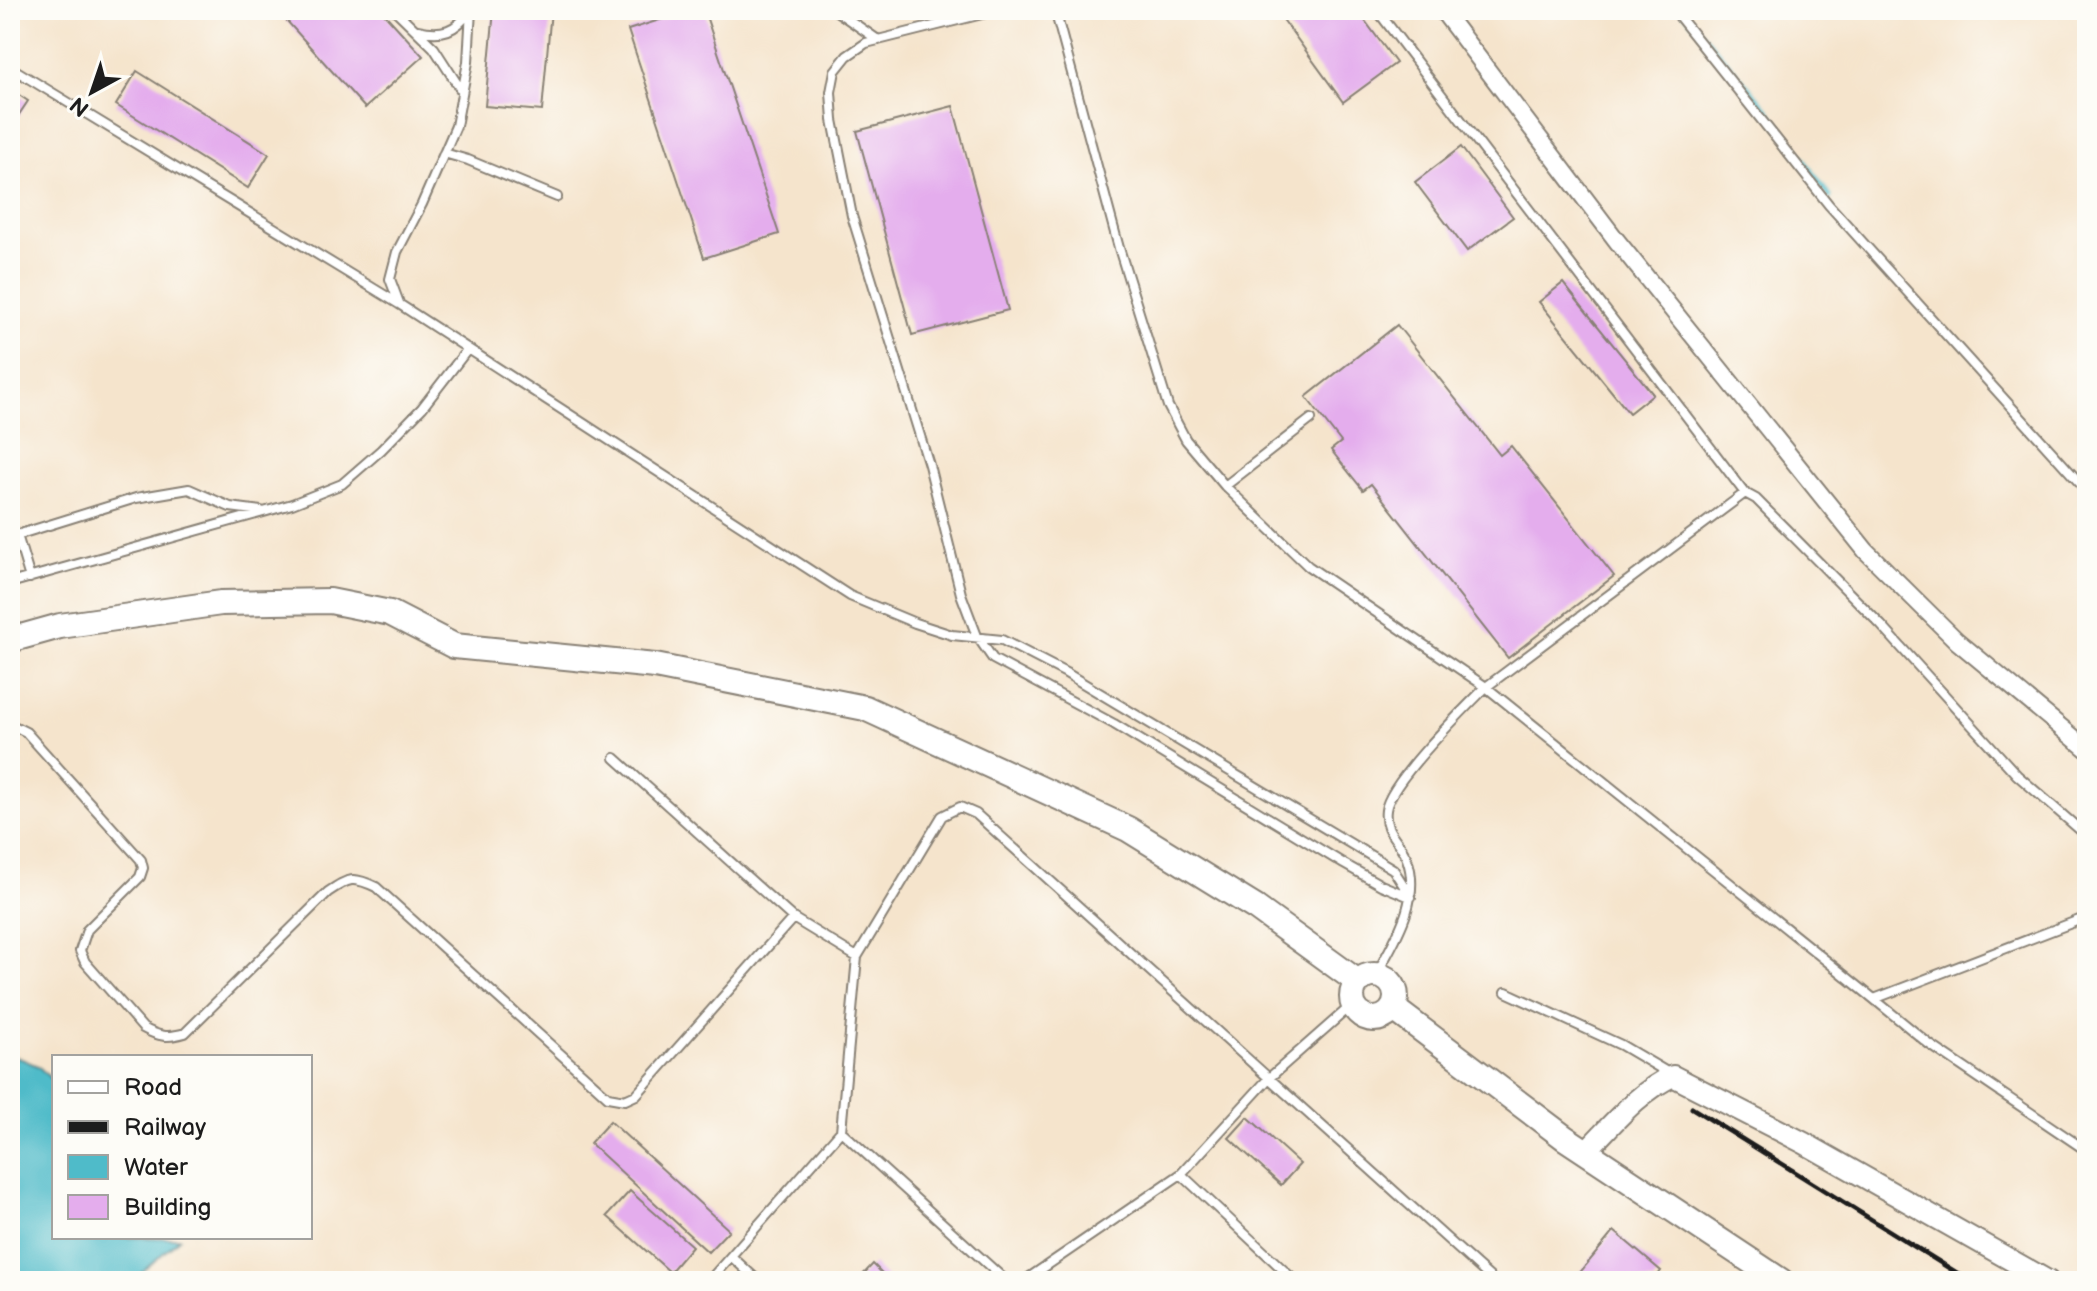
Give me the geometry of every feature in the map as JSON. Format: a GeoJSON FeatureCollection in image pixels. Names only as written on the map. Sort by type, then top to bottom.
{"type":"FeatureCollection","features":[{"type":"Feature","properties":{"kind":"main road"},"geometry":{"type":"LineString","coordinates":[[10,640],[60,626],[221,603],[330,601],[390,613],[454,646],[655,666],[865,708],[1128,829],[1256,908],[1362,987],[1389,981],[1394,987],[1395,1002],[1388,1014],[1375,1019],[1361,1015],[1362,987]]}},
{"type":"Feature","properties":{"kind":"main road"},"geometry":{"type":"LineString","coordinates":[[1393,1008],[1586,1151],[1781,1281]]}},
{"type":"Feature","properties":{"kind":"street"},"geometry":{"type":"LineString","coordinates":[[1442,10],[1617,241],[1866,551],[1957,641],[2087,749]]}},
{"type":"Feature","properties":{"kind":"street"},"geometry":{"type":"LineString","coordinates":[[1586,1151],[1664,1075],[1804,1143],[2048,1281]]}},
{"type":"Feature","properties":{"kind":"lane"},"geometry":{"type":"LineString","coordinates":[[395,10],[434,48],[462,91]]}},
{"type":"Feature","properties":{"kind":"lane"},"geometry":{"type":"LineString","coordinates":[[414,29],[433,34],[447,32],[460,24],[471,10]]}},
{"type":"Feature","properties":{"kind":"lane"},"geometry":{"type":"LineString","coordinates":[[399,304],[390,279],[397,252],[456,126],[470,38],[471,10]]}},
{"type":"Feature","properties":{"kind":"lane"},"geometry":{"type":"LineString","coordinates":[[835,10],[878,40]]}},
{"type":"Feature","properties":{"kind":"lane"},"geometry":{"type":"LineString","coordinates":[[998,10],[866,43],[847,56],[835,71],[831,92],[833,120],[852,216],[929,465],[961,594],[977,636],[993,659],[1114,724],[1356,871],[1411,897]]}},
{"type":"Feature","properties":{"kind":"lane"},"geometry":{"type":"LineString","coordinates":[[1055,10],[1119,248],[1168,406],[1186,440],[1225,486],[1308,566],[1486,687],[1929,1044],[2087,1151]]}},
{"type":"Feature","properties":{"kind":"lane"},"geometry":{"type":"LineString","coordinates":[[1377,10],[1745,493],[1756,499],[1881,625],[2017,775],[2087,836]]}},
{"type":"Feature","properties":{"kind":"lane"},"geometry":{"type":"LineString","coordinates":[[1674,10],[1829,205],[2087,491]]}},
{"type":"Feature","properties":{"kind":"lane"},"geometry":{"type":"LineString","coordinates":[[10,67],[399,304],[850,596],[952,635],[1002,640],[1066,673],[1393,869],[1411,897]]}},
{"type":"Feature","properties":{"kind":"lane"},"geometry":{"type":"LineString","coordinates":[[444,153],[557,197]]}},
{"type":"Feature","properties":{"kind":"lane"},"geometry":{"type":"LineString","coordinates":[[10,583],[265,512],[342,484],[422,408],[467,350]]}},
{"type":"Feature","properties":{"kind":"lane"},"geometry":{"type":"LineString","coordinates":[[1225,486],[1311,419]]}},
{"type":"Feature","properties":{"kind":"lane"},"geometry":{"type":"LineString","coordinates":[[17,535],[136,498],[189,489],[230,507],[265,512]]}},
{"type":"Feature","properties":{"kind":"lane"},"geometry":{"type":"LineString","coordinates":[[1024,1281],[1181,1174],[1269,1078],[1362,987],[1403,923],[1411,897],[1407,858],[1387,828],[1386,808],[1404,779],[1449,725],[1486,687],[1745,493]]}},
{"type":"Feature","properties":{"kind":"lane"},"geometry":{"type":"LineString","coordinates":[[10,525],[17,535],[30,578]]}},
{"type":"Feature","properties":{"kind":"lane"},"geometry":{"type":"LineString","coordinates":[[10,724],[26,732],[141,860],[143,868],[140,877],[87,930],[80,951],[85,962],[143,1028],[155,1035],[168,1038],[185,1033],[328,892],[345,881],[358,878],[376,887],[608,1097],[625,1100],[636,1095],[793,918]]}},
{"type":"Feature","properties":{"kind":"lane"},"geometry":{"type":"LineString","coordinates":[[615,758],[793,918],[857,957]]}},
{"type":"Feature","properties":{"kind":"lane"},"geometry":{"type":"LineString","coordinates":[[709,1281],[841,1131],[857,957],[942,816],[960,807],[976,814],[1494,1281]]}},
{"type":"Feature","properties":{"kind":"lane"},"geometry":{"type":"LineString","coordinates":[[1874,999],[2087,917]]}},
{"type":"Feature","properties":{"kind":"lane"},"geometry":{"type":"LineString","coordinates":[[1506,992],[1621,1045],[1664,1075]]}},
{"type":"Feature","properties":{"kind":"lane"},"geometry":{"type":"LineString","coordinates":[[841,1131],[1006,1281]]}},
{"type":"Feature","properties":{"kind":"lane"},"geometry":{"type":"LineString","coordinates":[[1181,1174],[1295,1281]]}},
{"type":"Feature","properties":{"kind":"lane"},"geometry":{"type":"LineString","coordinates":[[731,1256],[758,1281]]}},
{"type":"Feature","properties":{"kind":"water"},"geometry":{"type":"Polygon","coordinates":[[[10,1054],[38,1066],[52,1080],[52,1239],[179,1239],[132,1281],[10,1281],[10,1054]]]}},
{"type":"Feature","properties":{"kind":"building"},"geometry":{"type":"Polygon","coordinates":[[[277,10],[381,10],[423,56],[365,108],[277,10]]]}},
{"type":"Feature","properties":{"kind":"building"},"geometry":{"type":"Polygon","coordinates":[[[494,10],[551,10],[542,111],[485,106],[494,10]]]}},
{"type":"Feature","properties":{"kind":"building"},"geometry":{"type":"Polygon","coordinates":[[[691,10],[704,10],[779,234],[704,258],[628,30],[691,10]]]}},
{"type":"Feature","properties":{"kind":"building"},"geometry":{"type":"Polygon","coordinates":[[[1293,10],[1357,10],[1396,63],[1343,102],[1282,18],[1293,10]]]}},
{"type":"Feature","properties":{"kind":"building"},"geometry":{"type":"Polygon","coordinates":[[[137,71],[269,154],[248,188],[116,105],[137,71]]]}},
{"type":"Feature","properties":{"kind":"building"},"geometry":{"type":"Polygon","coordinates":[[[10,89],[28,101],[14,122],[10,119],[10,89]]]}},
{"type":"Feature","properties":{"kind":"building"},"geometry":{"type":"Polygon","coordinates":[[[953,106],[1008,310],[912,335],[857,131],[953,106]]]}},
{"type":"Feature","properties":{"kind":"building"},"geometry":{"type":"Polygon","coordinates":[[[1461,147],[1513,217],[1467,251],[1415,182],[1461,147]]]}},
{"type":"Feature","properties":{"kind":"building"},"geometry":{"type":"Polygon","coordinates":[[[1563,283],[1653,394],[1629,413],[1539,302],[1563,283]]]}},
{"type":"Feature","properties":{"kind":"building"},"geometry":{"type":"Polygon","coordinates":[[[1397,325],[1500,455],[1511,446],[1614,576],[1508,658],[1371,484],[1363,490],[1331,450],[1341,442],[1306,397],[1397,325]]]}},
{"type":"Feature","properties":{"kind":"building"},"geometry":{"type":"Polygon","coordinates":[[[1248,1117],[1300,1164],[1281,1185],[1229,1138],[1248,1117]]]}},
{"type":"Feature","properties":{"kind":"building"},"geometry":{"type":"Polygon","coordinates":[[[610,1121],[729,1230],[708,1252],[590,1143],[610,1121]]]}},
{"type":"Feature","properties":{"kind":"building"},"geometry":{"type":"Polygon","coordinates":[[[630,1191],[692,1246],[670,1272],[607,1216],[630,1191]]]}},
{"type":"Feature","properties":{"kind":"building"},"geometry":{"type":"Polygon","coordinates":[[[1614,1231],[1661,1271],[1653,1281],[1573,1281],[1614,1231]]]}},
{"type":"Feature","properties":{"kind":"building"},"geometry":{"type":"Polygon","coordinates":[[[873,1264],[890,1281],[857,1281],[873,1264]]]}},
{"type":"Feature","properties":{"kind":"waterway"},"geometry":{"type":"LineString","coordinates":[[1682,10],[1768,110],[1830,197]]}},
{"type":"Feature","properties":{"kind":"railway"},"geometry":{"type":"LineString","coordinates":[[1692,1108],[1970,1281]]}}]}
